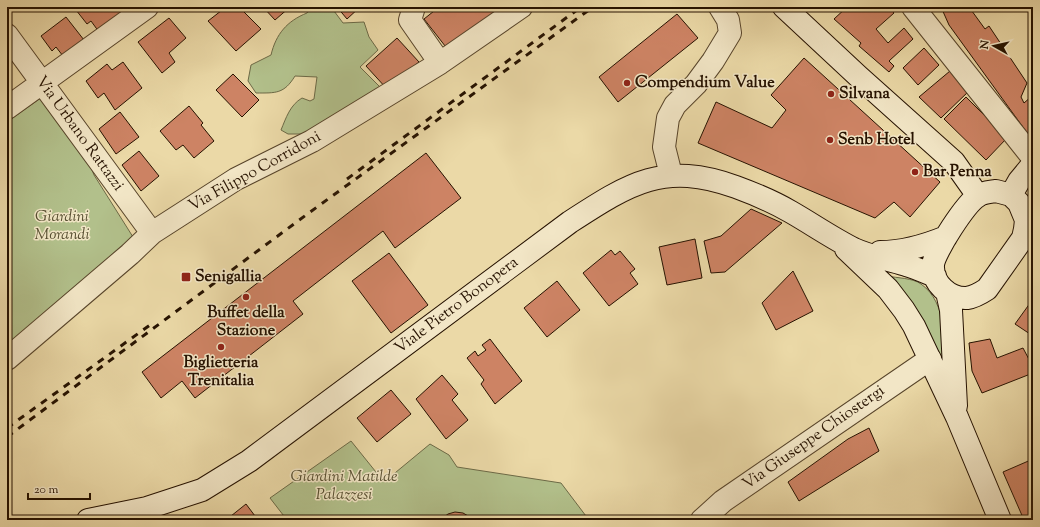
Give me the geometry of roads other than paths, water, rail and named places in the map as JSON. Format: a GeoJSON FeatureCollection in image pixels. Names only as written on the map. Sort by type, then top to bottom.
{"type":"FeatureCollection","features":[{"type":"Feature","properties":{"kind":"street"},"geometry":{"type":"LineString","coordinates":[[7,108],[147,7]]}},
{"type":"Feature","properties":{"kind":"street"},"geometry":{"type":"LineString","coordinates":[[414,7],[410,20],[440,64]]}},
{"type":"Feature","properties":{"kind":"street","name":"Via Filippo Corridoni"},"geometry":{"type":"LineString","coordinates":[[7,359],[130,254],[152,233],[236,178],[312,141],[440,64],[521,7]]}},
{"type":"Feature","properties":{"kind":"street"},"geometry":{"type":"LineString","coordinates":[[671,175],[664,146],[668,118],[675,104],[696,84],[713,61],[730,33],[728,20],[720,7]]}},
{"type":"Feature","properties":{"kind":"street"},"geometry":{"type":"LineString","coordinates":[[784,7],[954,162],[978,196]]}},
{"type":"Feature","properties":{"kind":"street"},"geometry":{"type":"LineString","coordinates":[[914,7],[1033,158]]}},
{"type":"Feature","properties":{"kind":"street","name":"Via Urbano Rattazzi"},"geometry":{"type":"LineString","coordinates":[[7,35],[152,233]]}},
{"type":"Feature","properties":{"kind":"street"},"geometry":{"type":"LineString","coordinates":[[957,417],[951,310],[933,265],[935,255],[970,202],[978,196],[996,191],[1011,195],[1019,181],[1033,164]]}},
{"type":"Feature","properties":{"kind":"street","name":"Viale Pietro Bonopera"},"geometry":{"type":"LineString","coordinates":[[88,520],[147,508],[202,490],[249,461],[570,222],[620,191],[635,185],[671,175],[702,176],[750,192],[791,212],[836,240],[861,252],[905,264],[941,284],[957,297],[967,298],[978,295],[987,289],[1029,237],[1024,211],[1011,195]]}},
{"type":"Feature","properties":{"kind":"street","name":"Viale Pietro Bonopera"},"geometry":{"type":"LineString","coordinates":[[861,252],[907,250],[927,245],[946,237]]}},
{"type":"Feature","properties":{"kind":"street","name":"Viale Pietro Bonopera"},"geometry":{"type":"LineString","coordinates":[[836,240],[888,289],[904,310],[930,359],[957,417],[1000,520]]}},
{"type":"Feature","properties":{"kind":"street","name":"Via Giuseppe Chiostergi"},"geometry":{"type":"LineString","coordinates":[[702,520],[723,501],[930,359]]}},
{"type":"Feature","properties":{"kind":"railway"},"geometry":{"type":"LineString","coordinates":[[347,179],[581,7]]}},
{"type":"Feature","properties":{"kind":"railway"},"geometry":{"type":"LineString","coordinates":[[7,437],[306,215],[593,7]]}},
{"type":"Feature","properties":{"kind":"railway"},"geometry":{"type":"LineString","coordinates":[[7,428],[150,325]]}},
{"type":"Feature","properties":{"kind":"place","name":"Compendium Value"},"geometry":{"type":"Point","coordinates":[627,83]}},
{"type":"Feature","properties":{"kind":"place","name":"Silvana"},"geometry":{"type":"Point","coordinates":[831,94]}},
{"type":"Feature","properties":{"kind":"place","name":"Senb Hotel"},"geometry":{"type":"Point","coordinates":[830,140]}},
{"type":"Feature","properties":{"kind":"place","name":"Bar Penna"},"geometry":{"type":"Point","coordinates":[915,172]}},
{"type":"Feature","properties":{"kind":"place","name":"Senigallia"},"geometry":{"type":"Point","coordinates":[186,277]}},
{"type":"Feature","properties":{"kind":"place","name":"Buffet della Stazione"},"geometry":{"type":"Point","coordinates":[246,297]}},
{"type":"Feature","properties":{"kind":"place","name":"Biglietteria Trenitalia"},"geometry":{"type":"Point","coordinates":[221,347]}},
{"type":"Feature","properties":{"kind":"park label","name":"Giardini Morandi"},"geometry":{"type":"Point","coordinates":[62,226]}},
{"type":"Feature","properties":{"kind":"park label","name":"Giardini Matilde Palazzesi"},"geometry":{"type":"Point","coordinates":[344,486]}}]}
